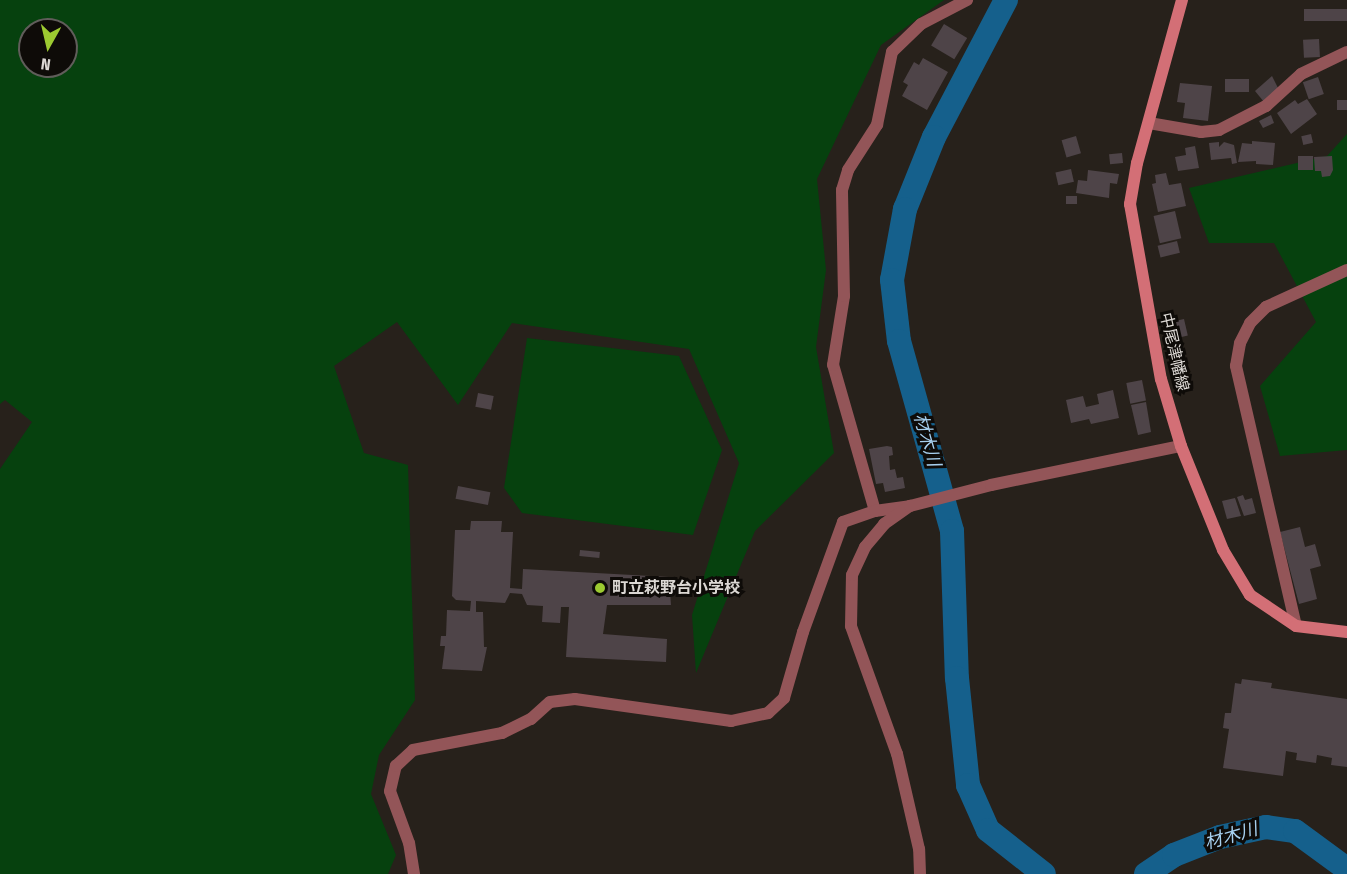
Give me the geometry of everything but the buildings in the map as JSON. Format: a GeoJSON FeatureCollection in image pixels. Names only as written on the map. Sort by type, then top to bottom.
{"type":"FeatureCollection","features":[{"type":"Feature","properties":{"kind":"main road","name":"中尾津幡線"},"geometry":{"type":"LineString","coordinates":[[1182,0],[1130,204],[1134,241],[1161,379],[1181,446],[1223,550],[1250,595],[1296,626],[1347,632]]}},
{"type":"Feature","properties":{"kind":"street"},"geometry":{"type":"LineString","coordinates":[[875,511],[833,365],[844,296],[842,190],[848,170],[877,125],[892,52],[921,24],[967,0]]}},
{"type":"Feature","properties":{"kind":"street"},"geometry":{"type":"LineString","coordinates":[[1149,123],[1201,132],[1219,130],[1266,106],[1301,74],[1347,52]]}},
{"type":"Feature","properties":{"kind":"street"},"geometry":{"type":"LineString","coordinates":[[1296,626],[1236,366],[1240,343],[1251,323],[1266,307],[1347,270]]}},
{"type":"Feature","properties":{"kind":"street"},"geometry":{"type":"LineString","coordinates":[[414,874],[409,843],[390,791],[396,766],[413,750],[502,733],[531,719],[550,702],[576,699],[732,721],[768,713],[784,698],[803,632],[843,522],[875,511],[910,506],[991,485],[1181,446]]}},
{"type":"Feature","properties":{"kind":"street"},"geometry":{"type":"LineString","coordinates":[[910,506],[884,524],[865,547],[852,575],[851,626],[897,754],[919,849],[920,874]]}},
{"type":"Feature","properties":{"kind":"green space"},"geometry":{"type":"Polygon","coordinates":[[[0,0],[944,0],[881,45],[817,179],[826,270],[816,347],[834,453],[755,531],[696,673],[692,615],[739,463],[689,349],[512,323],[458,405],[397,322],[334,366],[364,453],[408,465],[415,700],[379,755],[371,794],[396,855],[388,874],[0,874],[0,469],[32,422],[5,400],[0,404],[0,0]]]}},
{"type":"Feature","properties":{"kind":"green space"},"geometry":{"type":"Polygon","coordinates":[[[1347,134],[1347,450],[1280,456],[1260,386],[1316,322],[1274,243],[1209,243],[1189,188],[1327,156],[1347,134]]]}},
{"type":"Feature","properties":{"kind":"green space"},"geometry":{"type":"Polygon","coordinates":[[[527,338],[679,356],[722,450],[693,535],[522,513],[504,488],[527,338]]]}},
{"type":"Feature","properties":{"kind":"waterway","name":"材木川"},"geometry":{"type":"LineString","coordinates":[[1006,0],[934,137],[905,209],[892,280],[899,341],[952,531],[957,678],[968,785],[988,830],[1044,874]]}},
{"type":"Feature","properties":{"kind":"waterway","name":"材木川"},"geometry":{"type":"LineString","coordinates":[[1146,874],[1174,855],[1220,837],[1266,827],[1295,831],[1347,869]]}},
{"type":"Feature","properties":{"kind":"place","name":"町立萩野台小学校"},"geometry":{"type":"Point","coordinates":[600,588]}}]}
